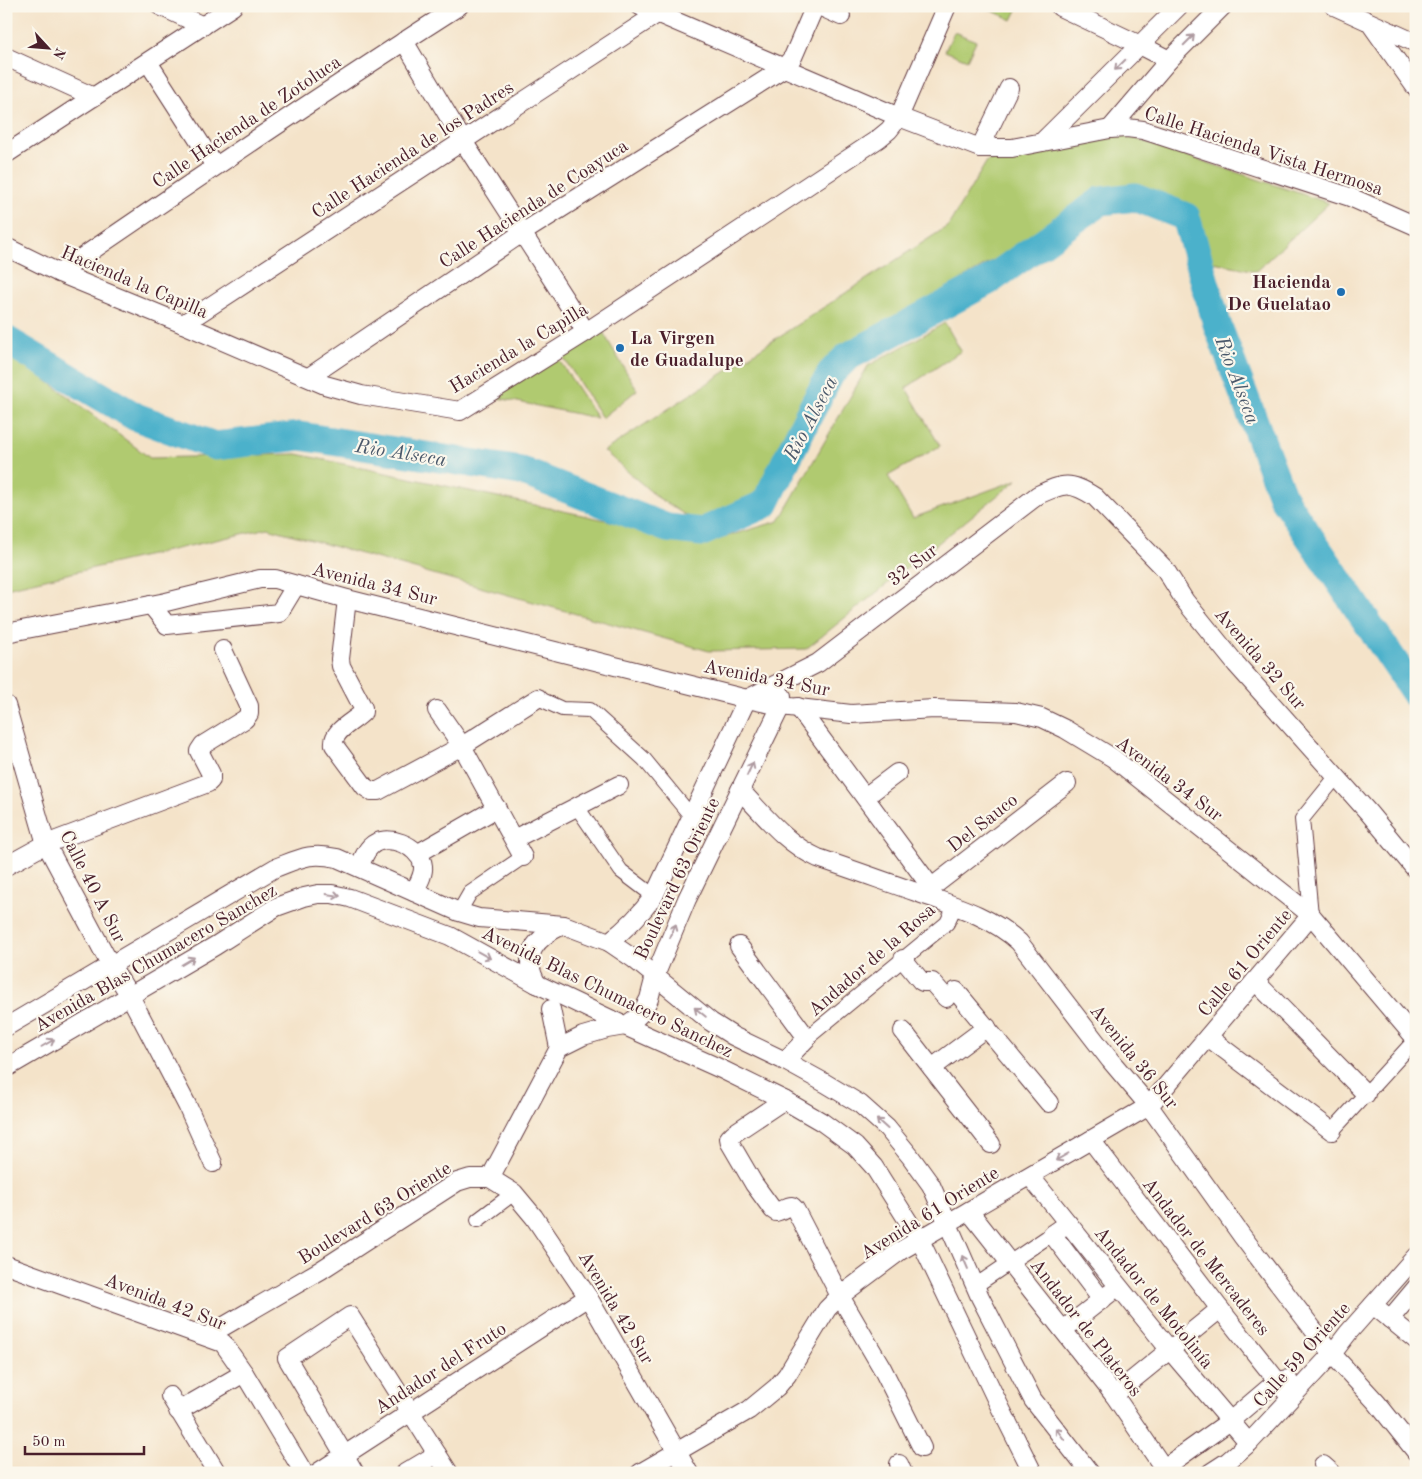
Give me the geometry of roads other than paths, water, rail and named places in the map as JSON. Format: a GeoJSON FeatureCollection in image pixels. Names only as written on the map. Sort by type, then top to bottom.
{"type":"FeatureCollection","features":[{"type":"Feature","properties":{"kind":"street"},"geometry":{"type":"LineString","coordinates":[[160,6],[203,26]]}},
{"type":"Feature","properties":{"kind":"street"},"geometry":{"type":"LineString","coordinates":[[6,154],[233,6]]}},
{"type":"Feature","properties":{"kind":"street","name":"Calle Hacienda de Zotoluca"},"geometry":{"type":"LineString","coordinates":[[59,273],[215,166],[459,6]]}},
{"type":"Feature","properties":{"kind":"street","name":"Calle Hacienda Vista Hermosa"},"geometry":{"type":"LineString","coordinates":[[640,6],[659,10],[784,68],[899,117],[980,148],[1012,148],[1110,129],[1127,128],[1143,130],[1350,197],[1416,226]]}},
{"type":"Feature","properties":{"kind":"street"},"geometry":{"type":"LineString","coordinates":[[784,68],[793,57],[817,6],[841,16]]}},
{"type":"Feature","properties":{"kind":"street","name":"Hacienda la Capilla"},"geometry":{"type":"LineString","coordinates":[[6,247],[59,273],[326,385],[353,393],[460,411],[586,332],[889,130],[899,117],[947,6]]}},
{"type":"Feature","properties":{"kind":"street"},"geometry":{"type":"LineString","coordinates":[[1042,142],[1179,6]]}},
{"type":"Feature","properties":{"kind":"street"},"geometry":{"type":"LineString","coordinates":[[1110,129],[1169,60],[1223,6]]}},
{"type":"Feature","properties":{"kind":"street"},"geometry":{"type":"LineString","coordinates":[[1334,6],[1416,43]]}},
{"type":"Feature","properties":{"kind":"street"},"geometry":{"type":"LineString","coordinates":[[1060,7],[1169,60]]}},
{"type":"Feature","properties":{"kind":"street","name":"Calle Hacienda de los Padres"},"geometry":{"type":"LineString","coordinates":[[183,324],[659,10]]}},
{"type":"Feature","properties":{"kind":"street"},"geometry":{"type":"LineString","coordinates":[[1370,23],[1416,88]]}},
{"type":"Feature","properties":{"kind":"street"},"geometry":{"type":"LineString","coordinates":[[404,41],[463,141],[586,332]]}},
{"type":"Feature","properties":{"kind":"street"},"geometry":{"type":"LineString","coordinates":[[6,57],[94,98]]}},
{"type":"Feature","properties":{"kind":"street"},"geometry":{"type":"LineString","coordinates":[[148,62],[215,166]]}},
{"type":"Feature","properties":{"kind":"street","name":"Calle Hacienda de Coayuca"},"geometry":{"type":"LineString","coordinates":[[309,377],[522,233],[784,68]]}},
{"type":"Feature","properties":{"kind":"street"},"geometry":{"type":"LineString","coordinates":[[980,148],[1009,88]]}},
{"type":"Feature","properties":{"kind":"street","name":"32 Sur"},"geometry":{"type":"LineString","coordinates":[[747,699],[818,663],[1038,495],[1068,484]]}},
{"type":"Feature","properties":{"kind":"street","name":"Avenida 32 Sur"},"geometry":{"type":"LineString","coordinates":[[1068,484],[1081,488],[1095,497],[1165,569],[1185,602],[1236,664],[1337,776],[1416,870]]}},
{"type":"Feature","properties":{"kind":"street","name":"Avenida 34 Sur"},"geometry":{"type":"LineString","coordinates":[[6,633],[151,605],[260,579],[275,579],[347,599],[747,699],[851,714],[934,709],[1016,712],[1042,718],[1112,758],[1311,915],[1416,1039]]}},
{"type":"Feature","properties":{"kind":"street"},"geometry":{"type":"LineString","coordinates":[[151,605],[167,625],[279,613],[296,585]]}},
{"type":"Feature","properties":{"kind":"street"},"geometry":{"type":"LineString","coordinates":[[347,599],[340,659],[341,666],[364,712],[336,734],[334,745],[370,791],[378,791],[462,746],[538,698],[562,709],[590,710],[644,759],[691,816]]}},
{"type":"Feature","properties":{"kind":"street"},"geometry":{"type":"LineString","coordinates":[[6,866],[46,844],[208,784],[211,780],[211,774],[199,751],[203,745],[245,719],[249,714],[249,706],[223,650]]}},
{"type":"Feature","properties":{"kind":"street"},"geometry":{"type":"LineString","coordinates":[[783,681],[789,706],[865,797],[927,891]]}},
{"type":"Feature","properties":{"kind":"street","name":"Boulevard 63 Oriente"},"geometry":{"type":"LineString","coordinates":[[609,942],[643,912],[654,896],[747,699]]}},
{"type":"Feature","properties":{"kind":"street","name":"Boulevard 63 Oriente"},"geometry":{"type":"LineString","coordinates":[[625,1026],[636,1018],[647,1005],[655,976],[687,899],[740,790],[789,706]]}},
{"type":"Feature","properties":{"kind":"street","name":"Calle 40 A Sur"},"geometry":{"type":"LineString","coordinates":[[7,710],[46,844],[110,964],[130,996],[187,1105],[213,1163]]}},
{"type":"Feature","properties":{"kind":"street"},"geometry":{"type":"LineString","coordinates":[[437,710],[462,746],[523,857],[470,893],[459,912]]}},
{"type":"Feature","properties":{"kind":"street"},"geometry":{"type":"LineString","coordinates":[[865,797],[897,772]]}},
{"type":"Feature","properties":{"kind":"street","name":"Calle 61 Oriente"},"geometry":{"type":"LineString","coordinates":[[1149,1106],[1311,915],[1302,819],[1337,776]]}},
{"type":"Feature","properties":{"kind":"street","name":"Del Sauco"},"geometry":{"type":"LineString","coordinates":[[927,891],[1067,783]]}},
{"type":"Feature","properties":{"kind":"street"},"geometry":{"type":"LineString","coordinates":[[514,839],[619,785]]}},
{"type":"Feature","properties":{"kind":"street","name":"Avenida 36 Sur"},"geometry":{"type":"LineString","coordinates":[[740,790],[789,841],[805,852],[818,858],[927,891],[955,906],[993,922],[1019,942],[1110,1060],[1149,1106],[1242,1236],[1332,1354],[1377,1403],[1416,1452]]}},
{"type":"Feature","properties":{"kind":"street"},"geometry":{"type":"LineString","coordinates":[[577,807],[621,871],[654,896]]}},
{"type":"Feature","properties":{"kind":"street"},"geometry":{"type":"LineString","coordinates":[[418,854],[497,808]]}},
{"type":"Feature","properties":{"kind":"street"},"geometry":{"type":"LineString","coordinates":[[359,867],[370,847],[376,842],[386,840],[403,843],[418,854],[423,867],[422,876],[414,892]]}},
{"type":"Feature","properties":{"kind":"street","name":"Avenida Blas Chumacero Sanchez"},"geometry":{"type":"LineString","coordinates":[[6,1027],[110,964],[276,868],[306,856],[322,855],[337,858],[459,912],[479,918],[564,925],[609,942],[634,959],[711,1022],[733,1036],[785,1061],[860,1104],[887,1128],[930,1185],[975,1286],[1033,1400],[1083,1472]]}},
{"type":"Feature","properties":{"kind":"street","name":"Avenida Blas Chumacero Sanchez"},"geometry":{"type":"LineString","coordinates":[[6,1068],[276,908],[304,897],[332,894],[350,898],[450,936],[537,984],[784,1100],[822,1122],[855,1146],[874,1166],[920,1240],[997,1401],[1034,1473]]}},
{"type":"Feature","properties":{"kind":"street","name":"Andador de la Rosa"},"geometry":{"type":"LineString","coordinates":[[807,1038],[947,923],[955,906]]}},
{"type":"Feature","properties":{"kind":"street"},"geometry":{"type":"LineString","coordinates":[[537,984],[530,967],[532,948],[548,932],[564,925]]}},
{"type":"Feature","properties":{"kind":"street"},"geometry":{"type":"LineString","coordinates":[[739,946],[807,1038],[785,1061]]}},
{"type":"Feature","properties":{"kind":"street"},"geometry":{"type":"LineString","coordinates":[[903,959],[921,981],[932,982],[951,994],[987,1027],[1049,1103]]}},
{"type":"Feature","properties":{"kind":"street"},"geometry":{"type":"LineString","coordinates":[[1255,981],[1366,1094]]}},
{"type":"Feature","properties":{"kind":"street"},"geometry":{"type":"LineString","coordinates":[[551,1009],[559,1048]]}},
{"type":"Feature","properties":{"kind":"street"},"geometry":{"type":"LineString","coordinates":[[490,1178],[559,1048],[583,1036],[601,1030],[625,1026]]}},
{"type":"Feature","properties":{"kind":"street"},"geometry":{"type":"LineString","coordinates":[[932,1068],[987,1027]]}},
{"type":"Feature","properties":{"kind":"street"},"geometry":{"type":"LineString","coordinates":[[903,1031],[991,1144]]}},
{"type":"Feature","properties":{"kind":"street"},"geometry":{"type":"LineString","coordinates":[[1208,1037],[1332,1131],[1416,1039]]}},
{"type":"Feature","properties":{"kind":"street"},"geometry":{"type":"LineString","coordinates":[[784,1100],[733,1134],[729,1138],[730,1143],[754,1184],[773,1210],[779,1212],[789,1206],[795,1209],[840,1296],[882,1368],[922,1448]]}},
{"type":"Feature","properties":{"kind":"street","name":"Avenida 61 Oriente"},"geometry":{"type":"LineString","coordinates":[[640,1473],[749,1410],[787,1375],[827,1309],[840,1296],[900,1251],[1149,1106]]}},
{"type":"Feature","properties":{"kind":"street","name":"Andador de Mercaderes"},"geometry":{"type":"LineString","coordinates":[[1091,1140],[1290,1397]]}},
{"type":"Feature","properties":{"kind":"street","name":"Andador de Motolinía"},"geometry":{"type":"LineString","coordinates":[[1030,1176],[1169,1350],[1249,1443]]}},
{"type":"Feature","properties":{"kind":"street","name":"Boulevard 63 Oriente"},"geometry":{"type":"LineString","coordinates":[[207,1336],[321,1270],[457,1182],[470,1178],[490,1178]]}},
{"type":"Feature","properties":{"kind":"street","name":"Avenida 42 Sur"},"geometry":{"type":"LineString","coordinates":[[490,1178],[514,1194],[534,1217],[588,1297],[689,1473]]}},
{"type":"Feature","properties":{"kind":"street"},"geometry":{"type":"LineString","coordinates":[[478,1220],[514,1194]]}},
{"type":"Feature","properties":{"kind":"street","name":"Andador de Plateros"},"geometry":{"type":"LineString","coordinates":[[969,1211],[1114,1394],[1165,1470]]}},
{"type":"Feature","properties":{"kind":"street"},"geometry":{"type":"LineString","coordinates":[[975,1286],[1068,1223]]}},
{"type":"Feature","properties":{"kind":"street"},"geometry":{"type":"LineString","coordinates":[[1052,1234],[1102,1300]]}},
{"type":"Feature","properties":{"kind":"street","name":"Calle 59 Oriente"},"geometry":{"type":"LineString","coordinates":[[1210,1473],[1233,1468],[1249,1443],[1332,1354],[1348,1333],[1416,1256]]}},
{"type":"Feature","properties":{"kind":"street","name":"Avenida 42 Sur"},"geometry":{"type":"LineString","coordinates":[[6,1266],[223,1343],[244,1372],[304,1473]]}},
{"type":"Feature","properties":{"kind":"street"},"geometry":{"type":"LineString","coordinates":[[1064,1330],[1118,1286]]}},
{"type":"Feature","properties":{"kind":"street"},"geometry":{"type":"LineString","coordinates":[[1390,1319],[1416,1288]]}},
{"type":"Feature","properties":{"kind":"street","name":"Andador del Fruto"},"geometry":{"type":"LineString","coordinates":[[317,1473],[588,1297]]}},
{"type":"Feature","properties":{"kind":"street"},"geometry":{"type":"LineString","coordinates":[[1374,1305],[1416,1340]]}},
{"type":"Feature","properties":{"kind":"street"},"geometry":{"type":"LineString","coordinates":[[1114,1394],[1220,1309]]}},
{"type":"Feature","properties":{"kind":"street"},"geometry":{"type":"LineString","coordinates":[[355,1473],[287,1358],[350,1316],[449,1473]]}},
{"type":"Feature","properties":{"kind":"street"},"geometry":{"type":"LineString","coordinates":[[217,1473],[174,1403],[244,1372]]}},
{"type":"Feature","properties":{"kind":"street"},"geometry":{"type":"LineString","coordinates":[[1165,1470],[1230,1421],[1277,1381],[1310,1377]]}},
{"type":"Feature","properties":{"kind":"street"},"geometry":{"type":"LineString","coordinates":[[405,1473],[437,1454]]}},
{"type":"Feature","properties":{"kind":"waterway","name":"Rio Alseca"},"geometry":{"type":"LineString","coordinates":[[6,340],[136,417],[215,446],[300,436],[521,471],[667,528],[702,532],[765,504],[831,373],[847,357],[990,280],[1101,201],[1135,197],[1186,217],[1217,324],[1283,498],[1416,694]]}},
{"type":"Feature","properties":{"kind":"place","name":"Hacienda De Guelatao"},"geometry":{"type":"Point","coordinates":[1341,292]}},
{"type":"Feature","properties":{"kind":"place","name":"La Virgen de Guadalupe"},"geometry":{"type":"Point","coordinates":[620,348]}}]}
